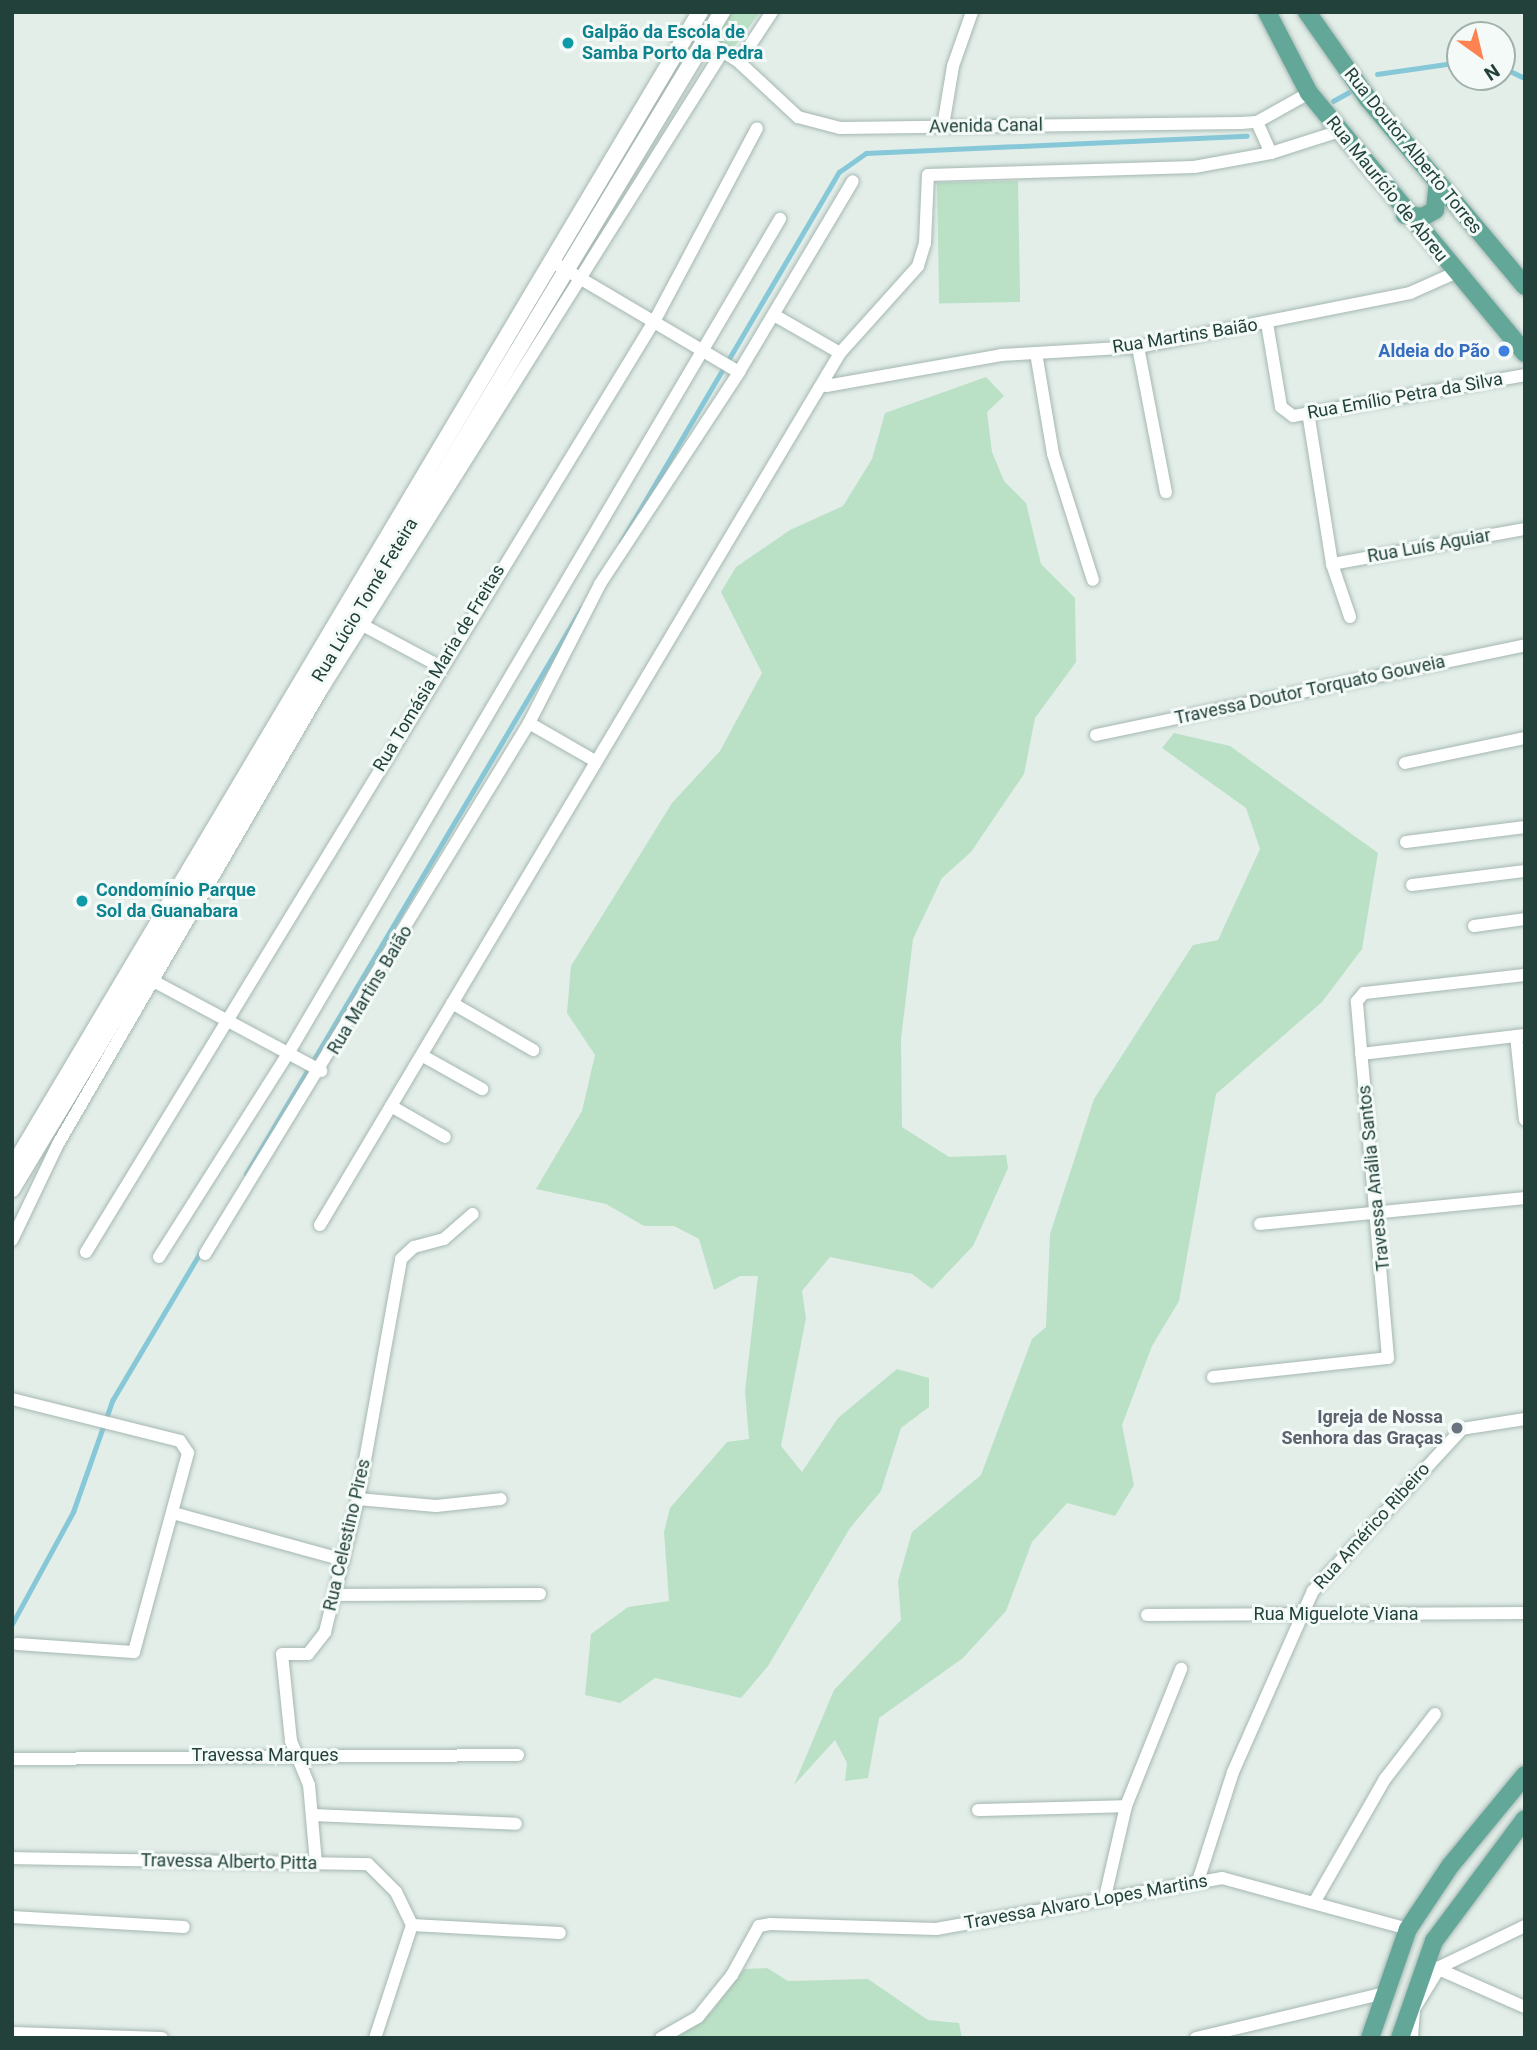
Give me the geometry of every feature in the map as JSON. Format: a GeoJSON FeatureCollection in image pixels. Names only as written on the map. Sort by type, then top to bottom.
{"type":"FeatureCollection","features":[{"type":"Feature","properties":{"kind":"main road","name":"Rua Lúcio Tomé Feteira"},"geometry":{"type":"LineString","coordinates":[[12,1189],[352,620],[558,265],[700,12]]}},
{"type":"Feature","properties":{"kind":"main road","name":"Rua Lúcio Tomé Feteira"},"geometry":{"type":"LineString","coordinates":[[558,265],[722,12]]}},
{"type":"Feature","properties":{"kind":"main road","name":"Rua Maurício de Abreu"},"geometry":{"type":"LineString","coordinates":[[1267,12],[1309,93],[1405,215],[1525,353]]}},
{"type":"Feature","properties":{"kind":"main road","name":"Rua Doutor Alberto Torres"},"geometry":{"type":"LineString","coordinates":[[1307,12],[1438,183],[1525,286]]}},
{"type":"Feature","properties":{"kind":"main road"},"geometry":{"type":"LineString","coordinates":[[1405,215],[1423,217],[1434,210],[1438,183]]}},
{"type":"Feature","properties":{"kind":"main road","name":"Rua Lúcio Tomé Feteira"},"geometry":{"type":"LineString","coordinates":[[12,1168],[142,975]]}},
{"type":"Feature","properties":{"kind":"main road"},"geometry":{"type":"LineString","coordinates":[[1370,2038],[1381,1994],[1408,1929],[1464,1847],[1525,1775]]}},
{"type":"Feature","properties":{"kind":"main road"},"geometry":{"type":"LineString","coordinates":[[1400,2038],[1419,1972],[1450,1916],[1525,1819]]}},
{"type":"Feature","properties":{"kind":"street"},"geometry":{"type":"LineString","coordinates":[[739,62],[772,12]]}},
{"type":"Feature","properties":{"kind":"street"},"geometry":{"type":"LineString","coordinates":[[943,126],[953,66],[972,12]]}},
{"type":"Feature","properties":{"kind":"street","name":"Avenida Canal"},"geometry":{"type":"LineString","coordinates":[[689,30],[739,62],[776,98],[813,123],[943,126],[1257,122],[1309,93]]}},
{"type":"Feature","properties":{"kind":"street"},"geometry":{"type":"LineString","coordinates":[[439,666],[352,620],[583,279],[723,51]]}},
{"type":"Feature","properties":{"kind":"street"},"geometry":{"type":"LineString","coordinates":[[1257,122],[1271,153]]}},
{"type":"Feature","properties":{"kind":"street","name":"Rua Tomásia Maria de Freitas"},"geometry":{"type":"LineString","coordinates":[[86,1252],[439,666],[655,320],[757,128]]}},
{"type":"Feature","properties":{"kind":"street"},"geometry":{"type":"LineString","coordinates":[[320,1225],[423,1056],[595,761],[826,386],[840,353],[918,266],[925,243],[926,179],[936,171],[1194,167],[1271,153],[1340,131]]}},
{"type":"Feature","properties":{"kind":"street","name":"Rua Martins Baião"},"geometry":{"type":"LineString","coordinates":[[205,1254],[529,723],[600,584],[739,372],[853,181]]}},
{"type":"Feature","properties":{"kind":"street"},"geometry":{"type":"LineString","coordinates":[[159,1257],[289,1059],[709,352],[780,219]]}},
{"type":"Feature","properties":{"kind":"street"},"geometry":{"type":"LineString","coordinates":[[558,265],[739,372]]}},
{"type":"Feature","properties":{"kind":"street","name":"Rua Martins Baião"},"geometry":{"type":"LineString","coordinates":[[826,386],[1036,353],[1138,347],[1410,293],[1455,273]]}},
{"type":"Feature","properties":{"kind":"street"},"geometry":{"type":"LineString","coordinates":[[774,315],[840,353]]}},
{"type":"Feature","properties":{"kind":"street","name":"Rua Emílio Petra da Silva"},"geometry":{"type":"LineString","coordinates":[[1267,323],[1285,413],[1308,412],[1525,375]]}},
{"type":"Feature","properties":{"kind":"street"},"geometry":{"type":"LineString","coordinates":[[1138,347],[1166,492]]}},
{"type":"Feature","properties":{"kind":"street"},"geometry":{"type":"LineString","coordinates":[[1036,353],[1053,454],[1093,580]]}},
{"type":"Feature","properties":{"kind":"street"},"geometry":{"type":"LineString","coordinates":[[1308,412],[1332,564],[1350,617]]}},
{"type":"Feature","properties":{"kind":"street","name":"Rua Luís Aguiar"},"geometry":{"type":"LineString","coordinates":[[1332,564],[1525,529]]}},
{"type":"Feature","properties":{"kind":"street","name":"Travessa Doutor Torquato Gouveia"},"geometry":{"type":"LineString","coordinates":[[1096,735],[1525,645]]}},
{"type":"Feature","properties":{"kind":"street"},"geometry":{"type":"LineString","coordinates":[[529,723],[595,761]]}},
{"type":"Feature","properties":{"kind":"street"},"geometry":{"type":"LineString","coordinates":[[1405,763],[1525,738]]}},
{"type":"Feature","properties":{"kind":"street"},"geometry":{"type":"LineString","coordinates":[[1406,842],[1525,827]]}},
{"type":"Feature","properties":{"kind":"street"},"geometry":{"type":"LineString","coordinates":[[1412,885],[1525,871]]}},
{"type":"Feature","properties":{"kind":"street"},"geometry":{"type":"LineString","coordinates":[[1474,926],[1525,919]]}},
{"type":"Feature","properties":{"kind":"street"},"geometry":{"type":"LineString","coordinates":[[12,1240],[142,975],[228,1020],[289,1059],[316,1070]]}},
{"type":"Feature","properties":{"kind":"street","name":"Travessa Anália Santos"},"geometry":{"type":"LineString","coordinates":[[1213,1377],[1388,1358],[1380,1213],[1361,1054],[1359,998],[1525,975]]}},
{"type":"Feature","properties":{"kind":"street"},"geometry":{"type":"LineString","coordinates":[[452,1003],[533,1050]]}},
{"type":"Feature","properties":{"kind":"street"},"geometry":{"type":"LineString","coordinates":[[1361,1054],[1521,1036],[1525,1120]]}},
{"type":"Feature","properties":{"kind":"street"},"geometry":{"type":"LineString","coordinates":[[423,1056],[482,1089]]}},
{"type":"Feature","properties":{"kind":"street"},"geometry":{"type":"LineString","coordinates":[[391,1106],[445,1137]]}},
{"type":"Feature","properties":{"kind":"street"},"geometry":{"type":"LineString","coordinates":[[1259,1224],[1525,1198]]}},
{"type":"Feature","properties":{"kind":"street","name":"Rua Celestino Pires"},"geometry":{"type":"LineString","coordinates":[[316,1863],[313,1815],[294,1754],[282,1654],[298,1657],[321,1645],[358,1499],[401,1259],[414,1247],[444,1239],[473,1214]]}},
{"type":"Feature","properties":{"kind":"street"},"geometry":{"type":"LineString","coordinates":[[12,1399],[180,1441],[187,1467],[134,1651],[16,1644]]}},
{"type":"Feature","properties":{"kind":"street","name":"Rua Américo Ribeiro"},"geometry":{"type":"LineString","coordinates":[[1199,1878],[1233,1772],[1302,1614],[1324,1576],[1456,1434],[1472,1424],[1525,1419]]}},
{"type":"Feature","properties":{"kind":"street"},"geometry":{"type":"LineString","coordinates":[[358,1499],[436,1506],[501,1499]]}},
{"type":"Feature","properties":{"kind":"street"},"geometry":{"type":"LineString","coordinates":[[173,1513],[344,1560]]}},
{"type":"Feature","properties":{"kind":"street"},"geometry":{"type":"LineString","coordinates":[[335,1595],[540,1594]]}},
{"type":"Feature","properties":{"kind":"street","name":"Rua Miguelote Viana"},"geometry":{"type":"LineString","coordinates":[[1147,1615],[1525,1614]]}},
{"type":"Feature","properties":{"kind":"street"},"geometry":{"type":"LineString","coordinates":[[1105,1897],[1126,1806],[1181,1669]]}},
{"type":"Feature","properties":{"kind":"street"},"geometry":{"type":"LineString","coordinates":[[1315,1901],[1385,1779],[1435,1714]]}},
{"type":"Feature","properties":{"kind":"street","name":"Travessa Marques"},"geometry":{"type":"LineString","coordinates":[[12,1759],[294,1754],[518,1755]]}},
{"type":"Feature","properties":{"kind":"street"},"geometry":{"type":"LineString","coordinates":[[978,1810],[1126,1806]]}},
{"type":"Feature","properties":{"kind":"street"},"geometry":{"type":"LineString","coordinates":[[313,1815],[516,1824]]}},
{"type":"Feature","properties":{"kind":"street","name":"Travessa Alberto Pitta"},"geometry":{"type":"LineString","coordinates":[[12,1858],[316,1863],[378,1870],[412,1925]]}},
{"type":"Feature","properties":{"kind":"street","name":"Travessa Alvaro Lopes Martins"},"geometry":{"type":"LineString","coordinates":[[661,2038],[698,2017],[732,1975],[759,1926],[785,1922],[936,1929],[1199,1878],[1315,1901],[1408,1929]]}},
{"type":"Feature","properties":{"kind":"street"},"geometry":{"type":"LineString","coordinates":[[12,1917],[184,1927]]}},
{"type":"Feature","properties":{"kind":"street"},"geometry":{"type":"LineString","coordinates":[[375,2038],[412,1925],[560,1933]]}},
{"type":"Feature","properties":{"kind":"street"},"geometry":{"type":"LineString","coordinates":[[1419,1972],[1440,1967],[1525,1926]]}},
{"type":"Feature","properties":{"kind":"street"},"geometry":{"type":"LineString","coordinates":[[1440,1967],[1525,2007]]}},
{"type":"Feature","properties":{"kind":"street"},"geometry":{"type":"LineString","coordinates":[[1412,2038],[1415,2009],[1440,1967]]}},
{"type":"Feature","properties":{"kind":"street"},"geometry":{"type":"LineString","coordinates":[[1196,2038],[1381,1994]]}},
{"type":"Feature","properties":{"kind":"street"},"geometry":{"type":"LineString","coordinates":[[12,2033],[162,2038]]}},
{"type":"Feature","properties":{"kind":"green space"},"geometry":{"type":"Polygon","coordinates":[[[728,12],[760,12],[732,50],[713,36],[728,12]]]}},
{"type":"Feature","properties":{"kind":"green space"},"geometry":{"type":"Polygon","coordinates":[[[1018,181],[1020,302],[939,303],[937,182],[1018,181]]]}},
{"type":"Feature","properties":{"kind":"green space"},"geometry":{"type":"Polygon","coordinates":[[[986,377],[1004,396],[987,412],[992,452],[1004,481],[1026,503],[1041,564],[1075,598],[1076,662],[1035,718],[1024,774],[971,852],[942,878],[913,939],[901,1039],[902,1127],[949,1157],[1006,1155],[1008,1168],[973,1246],[932,1289],[912,1274],[830,1257],[802,1291],[806,1318],[781,1446],[802,1472],[838,1418],[897,1369],[929,1378],[929,1407],[901,1428],[881,1491],[850,1528],[768,1666],[741,1698],[655,1678],[620,1703],[585,1695],[591,1634],[628,1607],[669,1601],[664,1532],[670,1508],[727,1442],[749,1439],[745,1391],[758,1276],[740,1276],[714,1290],[699,1239],[674,1226],[644,1226],[606,1204],[536,1189],[582,1111],[595,1055],[567,1013],[571,966],[672,803],[720,751],[762,673],[721,592],[736,567],[790,530],[843,506],[872,459],[885,413],[986,377]]]}},
{"type":"Feature","properties":{"kind":"green space"},"geometry":{"type":"Polygon","coordinates":[[[1174,733],[1230,746],[1378,853],[1362,949],[1322,1002],[1216,1094],[1179,1301],[1152,1346],[1122,1425],[1134,1485],[1115,1516],[1067,1503],[1032,1542],[1006,1611],[963,1658],[879,1718],[868,1778],[845,1781],[847,1763],[835,1740],[794,1785],[834,1690],[901,1620],[898,1581],[912,1532],[981,1475],[1032,1339],[1046,1327],[1050,1234],[1094,1099],[1193,945],[1218,940],[1260,849],[1246,808],[1162,748],[1174,733]]]}},
{"type":"Feature","properties":{"kind":"green space"},"geometry":{"type":"Polygon","coordinates":[[[767,1968],[788,1981],[868,1979],[928,2020],[959,2023],[962,2038],[674,2038],[711,2013],[744,1969],[767,1968]]]}},
{"type":"Feature","properties":{"kind":"waterway"},"geometry":{"type":"LineString","coordinates":[[1377,74],[1446,64]]}},
{"type":"Feature","properties":{"kind":"waterway"},"geometry":{"type":"LineString","coordinates":[[1516,74],[1525,78]]}},
{"type":"Feature","properties":{"kind":"waterway"},"geometry":{"type":"LineString","coordinates":[[1333,101],[1349,92]]}},
{"type":"Feature","properties":{"kind":"waterway"},"geometry":{"type":"LineString","coordinates":[[621,542],[839,172],[866,153],[1247,136]]}},
{"type":"Feature","properties":{"kind":"waterway"},"geometry":{"type":"LineString","coordinates":[[246,1174],[581,609]]}},
{"type":"Feature","properties":{"kind":"waterway"},"geometry":{"type":"LineString","coordinates":[[12,1624],[73,1512],[112,1401],[201,1251]]}},
{"type":"Feature","properties":{"kind":"place","name":"Galpão da Escola de Samba Porto da Pedra"},"geometry":{"type":"Point","coordinates":[568,43]}},
{"type":"Feature","properties":{"kind":"place","name":"Aldeia do Pão"},"geometry":{"type":"Point","coordinates":[1504,351]}},
{"type":"Feature","properties":{"kind":"place","name":"Condomínio Parque Sol da Guanabara"},"geometry":{"type":"Point","coordinates":[82,901]}},
{"type":"Feature","properties":{"kind":"place","name":"Igreja de Nossa Senhora das Graças"},"geometry":{"type":"Point","coordinates":[1457,1428]}}]}
